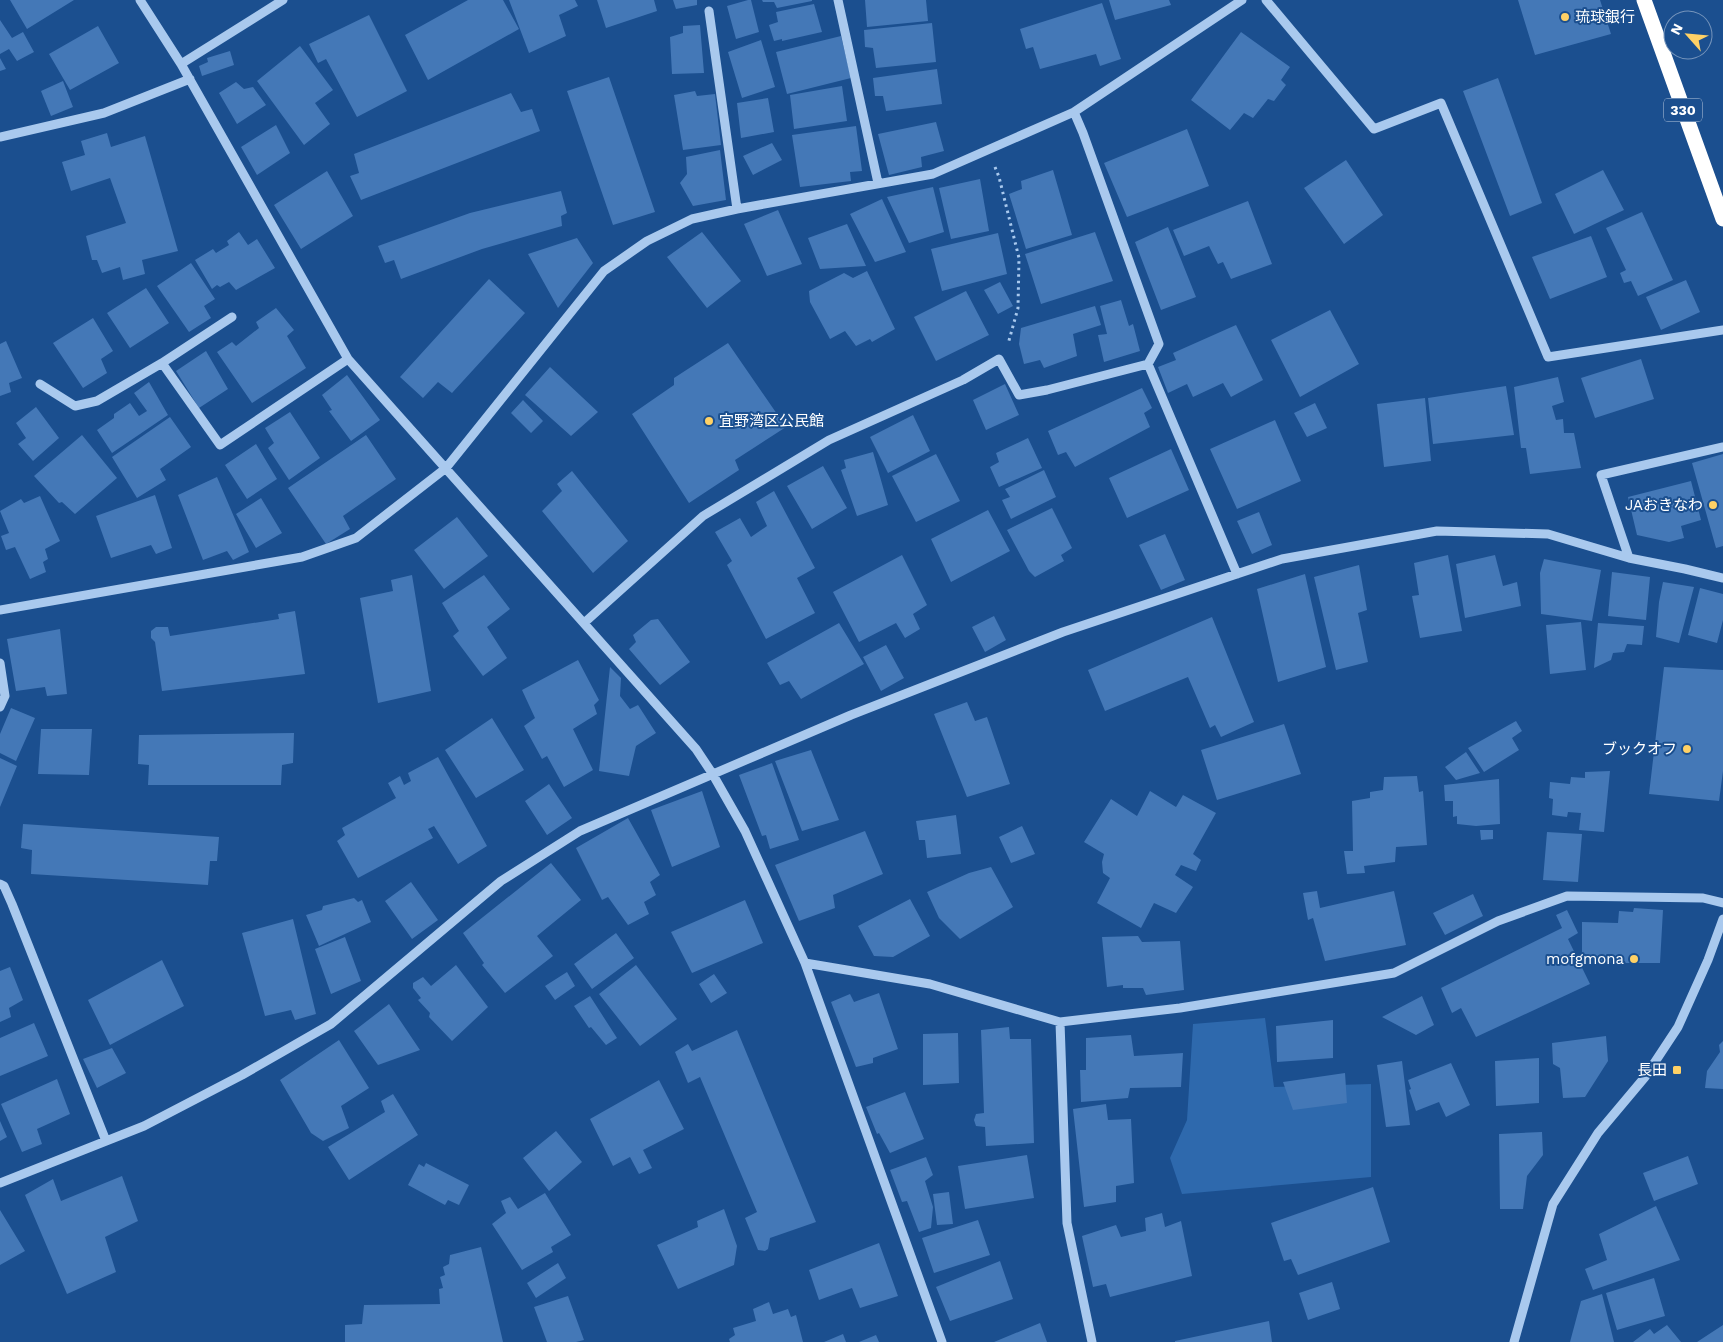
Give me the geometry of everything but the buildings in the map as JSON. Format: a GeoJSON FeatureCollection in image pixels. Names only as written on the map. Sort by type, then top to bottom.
{"type":"FeatureCollection","features":[{"type":"Feature","properties":{"kind":"highway","name":"330"},"geometry":{"type":"LineString","coordinates":[[1644,0],[1723,219]]}},
{"type":"Feature","properties":{"kind":"street"},"geometry":{"type":"LineString","coordinates":[[140,0],[190,79],[348,359],[696,749],[712,773],[745,831],[805,963],[942,1342]]}},
{"type":"Feature","properties":{"kind":"street"},"geometry":{"type":"LineString","coordinates":[[181,64],[283,0]]}},
{"type":"Feature","properties":{"kind":"street"},"geometry":{"type":"LineString","coordinates":[[838,0],[878,183]]}},
{"type":"Feature","properties":{"kind":"street"},"geometry":{"type":"LineString","coordinates":[[0,610],[302,557],[356,538],[446,468],[604,271],[647,241],[692,219],[737,208],[933,174],[1074,112],[1242,0]]}},
{"type":"Feature","properties":{"kind":"street"},"geometry":{"type":"LineString","coordinates":[[1266,0],[1374,129],[1441,103],[1548,357],[1723,330]]}},
{"type":"Feature","properties":{"kind":"street"},"geometry":{"type":"LineString","coordinates":[[709,11],[737,208]]}},
{"type":"Feature","properties":{"kind":"street"},"geometry":{"type":"LineString","coordinates":[[0,137],[104,113],[190,79]]}},
{"type":"Feature","properties":{"kind":"street"},"geometry":{"type":"LineString","coordinates":[[584,623],[703,516],[829,440],[963,380],[999,359],[1020,395],[1048,390],[1148,364],[1159,344],[1084,133],[1074,112]]}},
{"type":"Feature","properties":{"kind":"street"},"geometry":{"type":"LineString","coordinates":[[40,384],[75,406],[97,401],[232,317]]}},
{"type":"Feature","properties":{"kind":"street"},"geometry":{"type":"LineString","coordinates":[[162,362],[220,444],[348,359]]}},
{"type":"Feature","properties":{"kind":"street"},"geometry":{"type":"LineString","coordinates":[[1148,364],[1237,574]]}},
{"type":"Feature","properties":{"kind":"street"},"geometry":{"type":"LineString","coordinates":[[1630,558],[1601,475],[1723,447]]}},
{"type":"Feature","properties":{"kind":"street"},"geometry":{"type":"LineString","coordinates":[[0,1183],[144,1126],[234,1080],[331,1024],[500,881],[580,831],[851,715],[1054,635],[1282,559],[1437,531],[1548,534],[1630,558],[1723,578]]}},
{"type":"Feature","properties":{"kind":"street"},"geometry":{"type":"LineString","coordinates":[[0,664],[5,696],[0,707]]}},
{"type":"Feature","properties":{"kind":"street"},"geometry":{"type":"LineString","coordinates":[[0,884],[4,886],[12,904],[106,1141]]}},
{"type":"Feature","properties":{"kind":"street"},"geometry":{"type":"LineString","coordinates":[[805,963],[930,984],[1060,1022],[1180,1008],[1394,973],[1498,921],[1567,896],[1703,898],[1723,902]]}},
{"type":"Feature","properties":{"kind":"street"},"geometry":{"type":"LineString","coordinates":[[1514,1342],[1552,1204],[1598,1133],[1645,1077],[1678,1027],[1708,960],[1723,919]]}},
{"type":"Feature","properties":{"kind":"street"},"geometry":{"type":"LineString","coordinates":[[1060,1022],[1067,1223],[1092,1342]]}},
{"type":"Feature","properties":{"kind":"path"},"geometry":{"type":"LineString","coordinates":[[988,150],[1000,177],[1019,258],[1018,308],[1008,345],[999,359]]}},
{"type":"Feature","properties":{"kind":"shaded area"},"geometry":{"type":"Polygon","coordinates":[[[1265,1018],[1274,1087],[1371,1084],[1371,1177],[1182,1194],[1170,1158],[1187,1120],[1193,1024],[1265,1018]]]}},
{"type":"Feature","properties":{"kind":"place","name":"琉球銀行"},"geometry":{"type":"Point","coordinates":[1565,17]}},
{"type":"Feature","properties":{"kind":"place","name":"宜野湾区公民館"},"geometry":{"type":"Point","coordinates":[709,421]}},
{"type":"Feature","properties":{"kind":"place","name":"JAおきなわ"},"geometry":{"type":"Point","coordinates":[1713,505]}},
{"type":"Feature","properties":{"kind":"place","name":"ブックオフ"},"geometry":{"type":"Point","coordinates":[1687,749]}},
{"type":"Feature","properties":{"kind":"place","name":"mofgmona"},"geometry":{"type":"Point","coordinates":[1634,959]}},
{"type":"Feature","properties":{"kind":"place","name":"長田"},"geometry":{"type":"Point","coordinates":[1677,1070]}}]}
